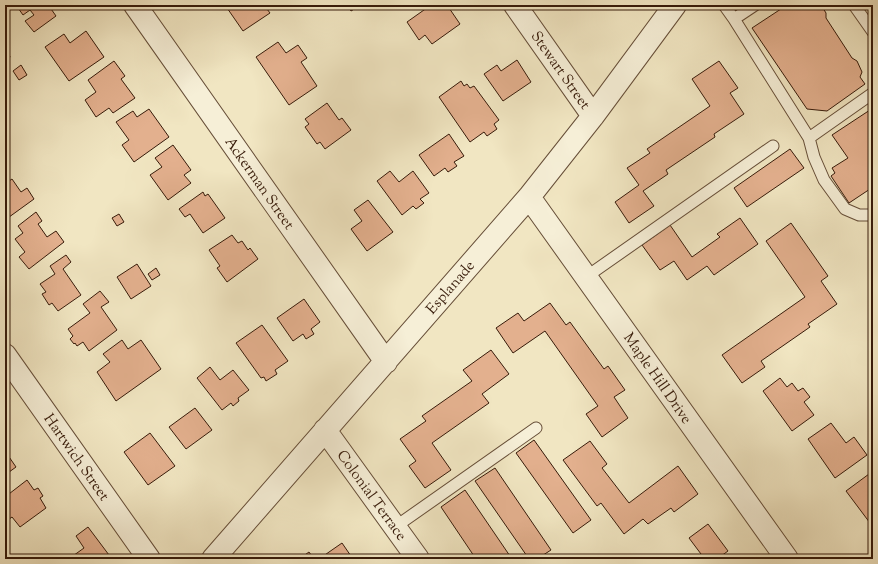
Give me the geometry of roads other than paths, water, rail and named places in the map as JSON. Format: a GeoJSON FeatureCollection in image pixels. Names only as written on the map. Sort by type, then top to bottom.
{"type":"FeatureCollection","features":[{"type":"Feature","properties":{"kind":"street","name":"Ackerman Street"},"geometry":{"type":"LineString","coordinates":[[135,5],[386,362]]}},
{"type":"Feature","properties":{"kind":"street","name":"Stewart Street"},"geometry":{"type":"LineString","coordinates":[[515,5],[593,116]]}},
{"type":"Feature","properties":{"kind":"street","name":"Esplanade"},"geometry":{"type":"LineString","coordinates":[[213,559],[529,197],[593,116],[675,5]]}},
{"type":"Feature","properties":{"kind":"street","name":"Maple Hill Drive"},"geometry":{"type":"LineString","coordinates":[[529,197],[787,559]]}},
{"type":"Feature","properties":{"kind":"street","name":"Hartwich Street"},"geometry":{"type":"LineString","coordinates":[[5,355],[149,559]]}},
{"type":"Feature","properties":{"kind":"street","name":"Colonial Terrace"},"geometry":{"type":"LineString","coordinates":[[325,430],[418,559]]}},
{"type":"Feature","properties":{"kind":"lane"},"geometry":{"type":"LineString","coordinates":[[724,5],[809,138],[814,157],[824,180],[845,209],[859,215],[873,215]]}},
{"type":"Feature","properties":{"kind":"lane"},"geometry":{"type":"LineString","coordinates":[[734,19],[755,5]]}},
{"type":"Feature","properties":{"kind":"lane"},"geometry":{"type":"LineString","coordinates":[[854,5],[873,32]]}},
{"type":"Feature","properties":{"kind":"lane"},"geometry":{"type":"LineString","coordinates":[[809,138],[873,93]]}},
{"type":"Feature","properties":{"kind":"lane"},"geometry":{"type":"LineString","coordinates":[[586,277],[773,146]]}},
{"type":"Feature","properties":{"kind":"lane"},"geometry":{"type":"LineString","coordinates":[[395,527],[536,428]]}}]}
